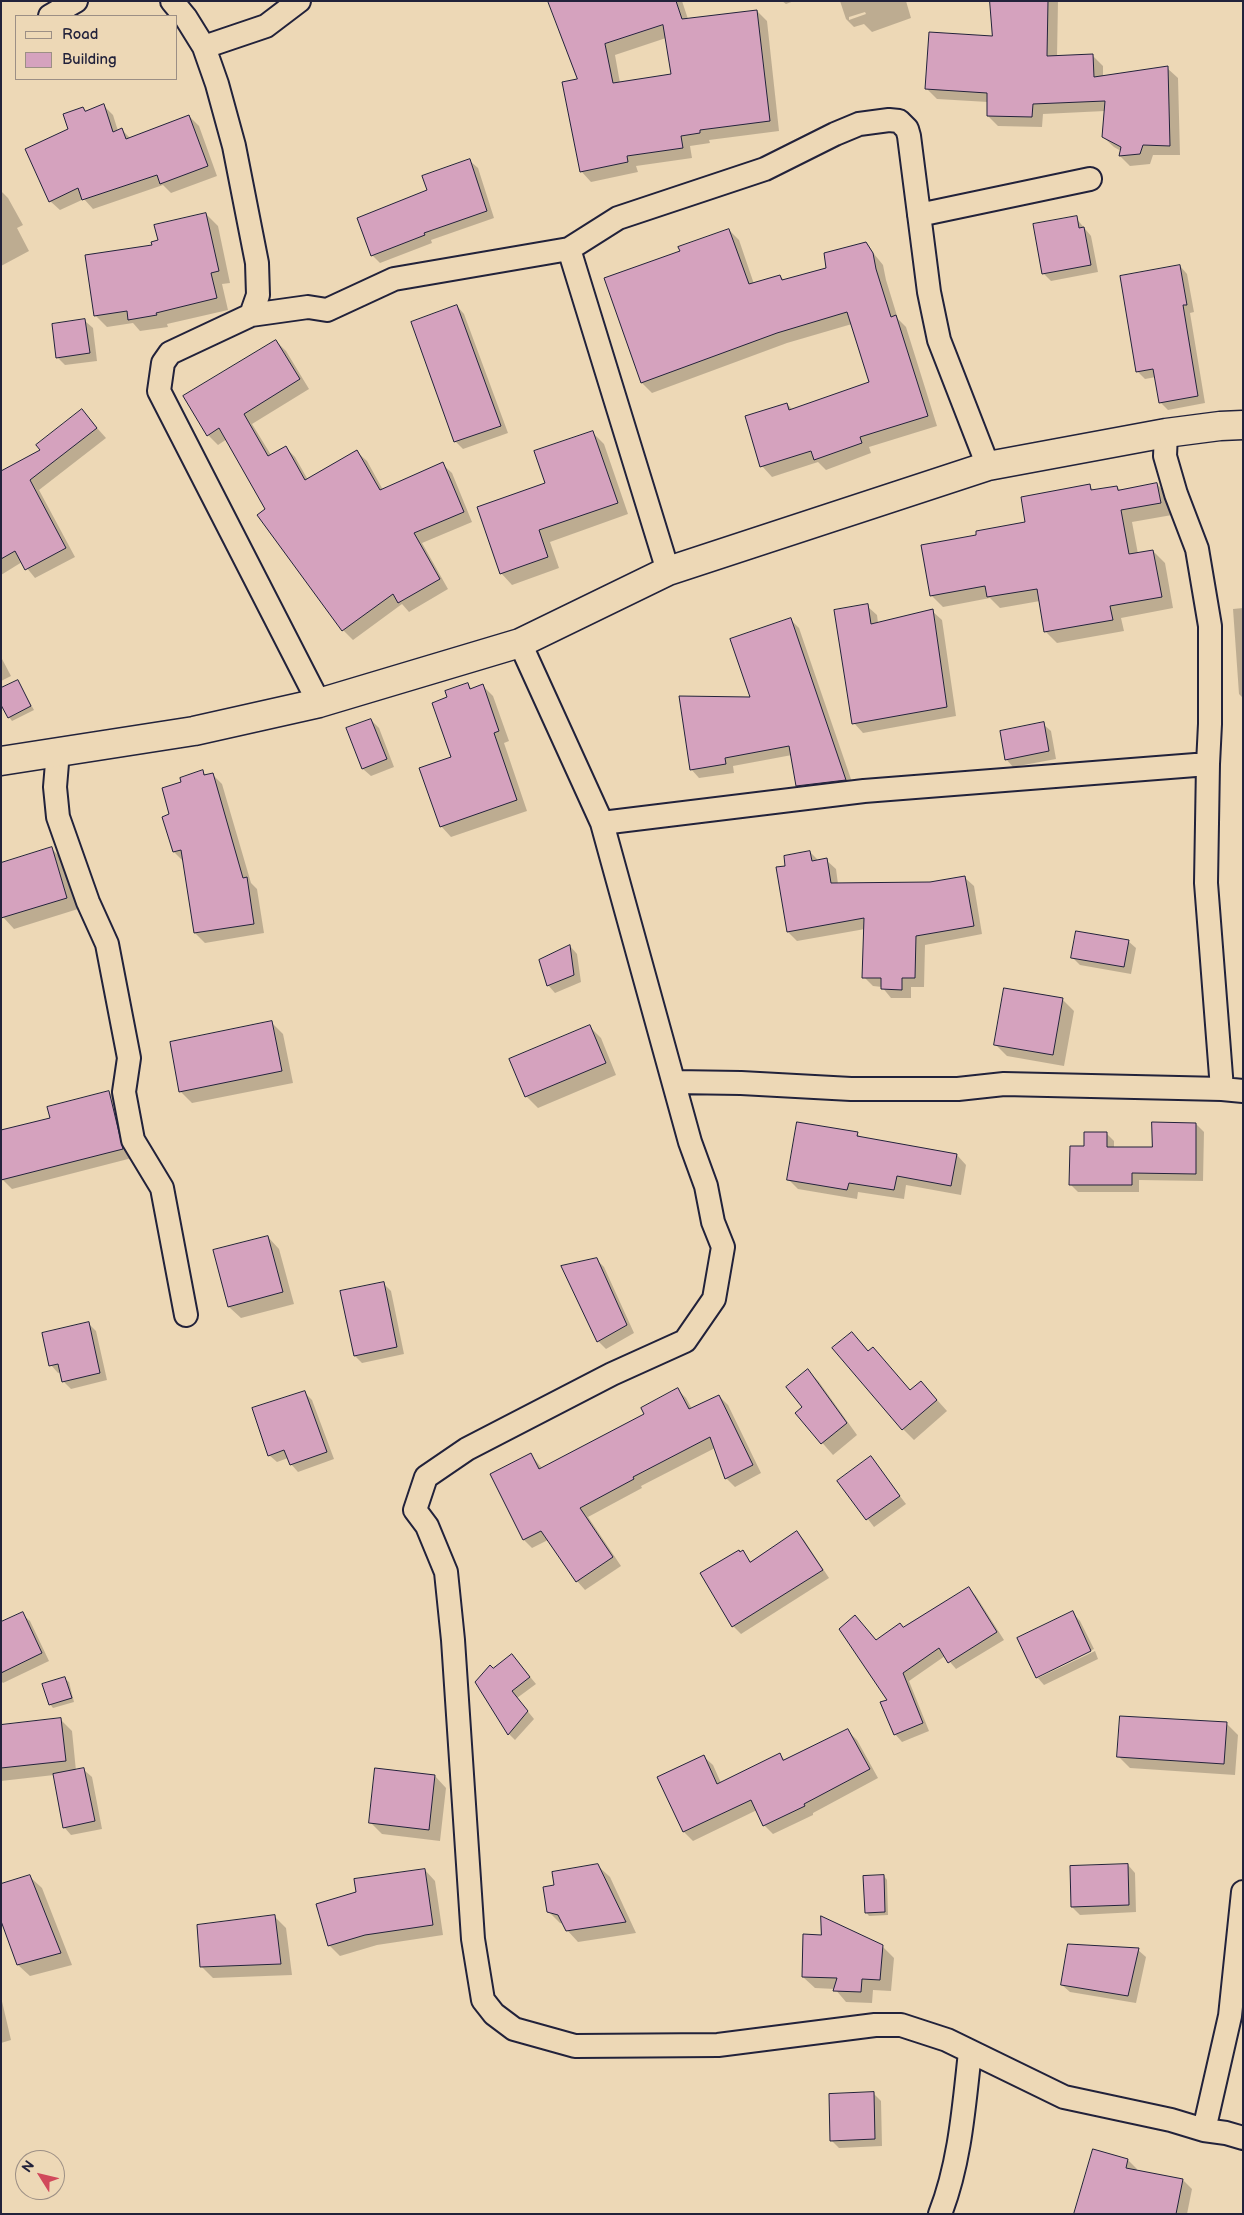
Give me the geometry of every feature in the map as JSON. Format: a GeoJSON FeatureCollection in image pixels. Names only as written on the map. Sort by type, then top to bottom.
{"type":"FeatureCollection","features":[{"type":"Feature","properties":{"kind":"street"},"geometry":{"type":"LineString","coordinates":[[52,15],[76,1]]}},
{"type":"Feature","properties":{"kind":"street"},"geometry":{"type":"LineString","coordinates":[[204,48],[266,26],[299,1]]}},
{"type":"Feature","properties":{"kind":"street"},"geometry":{"type":"LineString","coordinates":[[183,7],[204,48],[217,84],[234,146],[258,264],[258,294],[250,315]]}},
{"type":"Feature","properties":{"kind":"street"},"geometry":{"type":"LineString","coordinates":[[319,703],[159,391],[159,377],[163,363],[170,353],[250,315],[308,307],[326,310],[394,279],[569,249],[618,218],[764,169],[859,124],[889,120],[899,121],[907,129],[929,292],[939,340],[988,466]]}},
{"type":"Feature","properties":{"kind":"street"},"geometry":{"type":"LineString","coordinates":[[919,216],[1090,179]]}},
{"type":"Feature","properties":{"kind":"street"},"geometry":{"type":"LineString","coordinates":[[569,249],[668,571]]}},
{"type":"Feature","properties":{"kind":"street"},"geometry":{"type":"LineString","coordinates":[[1,761],[194,731],[319,703],[520,643],[668,571],[988,466],[1166,433],[1243,425]]}},
{"type":"Feature","properties":{"kind":"street"},"geometry":{"type":"LineString","coordinates":[[674,1082],[886,1090],[958,1089],[1004,1084],[1232,1090],[1206,883],[1210,724],[1210,626],[1197,549],[1176,494],[1165,456],[1166,433]]}},
{"type":"Feature","properties":{"kind":"street"},"geometry":{"type":"LineString","coordinates":[[520,643],[602,822],[690,1142],[706,1186],[713,1222],[723,1247],[714,1299],[684,1341],[612,1374],[468,1449],[426,1477],[415,1510],[427,1526],[446,1572],[454,1650],[473,1940],[484,2000],[494,2014],[514,2029],[576,2046],[718,2045],[883,2025],[901,2025],[947,2040],[1064,2097],[1243,2138]]}},
{"type":"Feature","properties":{"kind":"street"},"geometry":{"type":"LineString","coordinates":[[58,751],[55,787],[58,817],[88,902],[107,944],[129,1058],[124,1092],[134,1140],[162,1188],[186,1315]]}},
{"type":"Feature","properties":{"kind":"street"},"geometry":{"type":"LineString","coordinates":[[602,822],[864,791],[983,780],[1208,764]]}},
{"type":"Feature","properties":{"kind":"street"},"geometry":{"type":"LineString","coordinates":[[1204,2130],[1230,2016],[1243,1892]]}},
{"type":"Feature","properties":{"kind":"street"},"geometry":{"type":"LineString","coordinates":[[940,2214],[946,2198],[957,2151],[970,2052]]}},
{"type":"Feature","properties":{"kind":"building"},"geometry":{"type":"Polygon","coordinates":[[[548,1],[676,1],[682,19],[757,10],[770,121],[700,130],[700,133],[681,136],[683,148],[627,156],[628,162],[580,172],[562,82],[577,79],[548,1]],[[663,25],[605,44],[613,83],[671,74],[663,25]]]}},
{"type":"Feature","properties":{"kind":"building"},"geometry":{"type":"Polygon","coordinates":[[[990,1],[1048,1],[1047,56],[1093,54],[1094,77],[1168,66],[1170,146],[1143,145],[1140,154],[1119,156],[1121,147],[1102,137],[1105,101],[1033,104],[1032,117],[987,116],[987,93],[925,89],[929,32],[992,36],[990,1]]]}},
{"type":"Feature","properties":{"kind":"building"},"geometry":{"type":"Polygon","coordinates":[[[104,104],[113,132],[122,128],[126,139],[189,115],[208,166],[160,184],[157,175],[82,200],[78,188],[49,202],[25,149],[68,129],[63,114],[83,107],[85,111],[104,104]]]}},
{"type":"Feature","properties":{"kind":"building"},"geometry":{"type":"Polygon","coordinates":[[[470,159],[487,211],[424,233],[425,235],[371,256],[357,218],[427,190],[422,176],[470,159]]]}},
{"type":"Feature","properties":{"kind":"building"},"geometry":{"type":"Polygon","coordinates":[[[206,213],[219,271],[211,273],[217,298],[156,313],[157,315],[128,320],[127,311],[94,316],[85,255],[152,245],[151,242],[158,240],[154,225],[206,213]]]}},
{"type":"Feature","properties":{"kind":"building"},"geometry":{"type":"Polygon","coordinates":[[[1077,216],[1079,228],[1084,227],[1091,265],[1042,274],[1033,224],[1077,216]]]}},
{"type":"Feature","properties":{"kind":"building"},"geometry":{"type":"Polygon","coordinates":[[[729,229],[749,284],[780,275],[782,280],[826,268],[824,253],[866,242],[873,253],[891,317],[896,315],[928,416],[860,437],[862,443],[814,460],[811,451],[760,467],[745,416],[787,403],[789,410],[869,382],[847,312],[777,333],[641,383],[604,278],[680,251],[678,247],[729,229]]]}},
{"type":"Feature","properties":{"kind":"building"},"geometry":{"type":"Polygon","coordinates":[[[1180,265],[1187,305],[1183,305],[1198,396],[1159,403],[1153,369],[1136,372],[1120,276],[1180,265]]]}},
{"type":"Feature","properties":{"kind":"building"},"geometry":{"type":"Polygon","coordinates":[[[457,305],[501,426],[454,442],[411,322],[457,305]]]}},
{"type":"Feature","properties":{"kind":"building"},"geometry":{"type":"Polygon","coordinates":[[[85,319],[90,353],[56,358],[52,324],[85,319]]]}},
{"type":"Feature","properties":{"kind":"building"},"geometry":{"type":"Polygon","coordinates":[[[276,340],[300,379],[244,414],[268,456],[286,446],[305,480],[357,450],[380,490],[443,462],[464,512],[414,533],[440,579],[398,603],[393,594],[342,631],[257,515],[265,509],[219,428],[207,436],[183,396],[276,340]]]}},
{"type":"Feature","properties":{"kind":"building"},"geometry":{"type":"Polygon","coordinates":[[[82,409],[97,428],[30,480],[66,548],[25,570],[15,551],[1,559],[1,471],[40,450],[36,445],[82,409]]]}},
{"type":"Feature","properties":{"kind":"building"},"geometry":{"type":"Polygon","coordinates":[[[593,431],[618,503],[539,530],[548,557],[500,574],[477,507],[545,483],[534,451],[593,431]]]}},
{"type":"Feature","properties":{"kind":"building"},"geometry":{"type":"Polygon","coordinates":[[[1157,483],[1161,503],[1121,510],[1129,554],[1153,550],[1162,597],[1110,606],[1113,620],[1044,632],[1037,589],[987,597],[985,586],[930,596],[921,545],[976,535],[976,531],[1025,522],[1021,497],[1090,484],[1091,490],[1117,486],[1118,490],[1157,483]]]}},
{"type":"Feature","properties":{"kind":"building"},"geometry":{"type":"Polygon","coordinates":[[[868,604],[871,624],[933,609],[947,707],[852,724],[834,610],[868,604]]]}},
{"type":"Feature","properties":{"kind":"building"},"geometry":{"type":"Polygon","coordinates":[[[791,618],[846,780],[796,786],[789,746],[725,758],[726,764],[690,770],[679,696],[750,697],[730,639],[791,618]]]}},
{"type":"Feature","properties":{"kind":"building"},"geometry":{"type":"Polygon","coordinates":[[[18,680],[31,706],[8,718],[1,705],[1,688],[18,680]]]}},
{"type":"Feature","properties":{"kind":"building"},"geometry":{"type":"Polygon","coordinates":[[[468,683],[470,689],[483,684],[499,731],[494,733],[517,800],[440,827],[419,768],[451,757],[432,703],[447,697],[445,691],[468,683]]]}},
{"type":"Feature","properties":{"kind":"building"},"geometry":{"type":"Polygon","coordinates":[[[371,719],[387,759],[362,769],[346,728],[371,719]]]}},
{"type":"Feature","properties":{"kind":"building"},"geometry":{"type":"Polygon","coordinates":[[[1044,722],[1049,751],[1005,760],[1000,731],[1044,722]]]}},
{"type":"Feature","properties":{"kind":"building"},"geometry":{"type":"Polygon","coordinates":[[[203,770],[204,775],[213,773],[243,878],[247,877],[254,924],[194,933],[181,850],[173,852],[162,817],[169,814],[162,788],[181,782],[180,778],[203,770]]]}},
{"type":"Feature","properties":{"kind":"building"},"geometry":{"type":"Polygon","coordinates":[[[52,847],[67,898],[1,918],[1,863],[52,847]]]}},
{"type":"Feature","properties":{"kind":"building"},"geometry":{"type":"Polygon","coordinates":[[[810,851],[812,861],[827,858],[831,883],[930,882],[965,876],[974,926],[916,936],[915,978],[902,978],[902,990],[881,989],[881,978],[862,978],[864,918],[787,932],[776,867],[785,866],[784,856],[810,851]]]}},
{"type":"Feature","properties":{"kind":"building"},"geometry":{"type":"Polygon","coordinates":[[[1076,931],[1129,940],[1124,967],[1071,958],[1076,931]]]}},
{"type":"Feature","properties":{"kind":"building"},"geometry":{"type":"Polygon","coordinates":[[[570,945],[574,975],[547,986],[539,960],[570,945]]]}},
{"type":"Feature","properties":{"kind":"building"},"geometry":{"type":"Polygon","coordinates":[[[1004,988],[1063,998],[1053,1055],[994,1045],[1004,988]]]}},
{"type":"Feature","properties":{"kind":"building"},"geometry":{"type":"Polygon","coordinates":[[[272,1021],[282,1071],[179,1092],[170,1042],[272,1021]]]}},
{"type":"Feature","properties":{"kind":"building"},"geometry":{"type":"Polygon","coordinates":[[[590,1025],[606,1063],[525,1097],[509,1059],[590,1025]]]}},
{"type":"Feature","properties":{"kind":"building"},"geometry":{"type":"Polygon","coordinates":[[[109,1091],[123,1149],[1,1180],[1,1130],[50,1118],[47,1107],[109,1091]]]}},
{"type":"Feature","properties":{"kind":"building"},"geometry":{"type":"Polygon","coordinates":[[[797,1122],[858,1132],[857,1136],[957,1154],[951,1186],[897,1176],[894,1190],[849,1183],[847,1190],[787,1180],[797,1122]]]}},
{"type":"Feature","properties":{"kind":"building"},"geometry":{"type":"Polygon","coordinates":[[[1152,1122],[1196,1123],[1196,1174],[1132,1173],[1132,1185],[1069,1185],[1070,1146],[1084,1146],[1084,1132],[1107,1132],[1107,1147],[1152,1147],[1152,1122]]]}},
{"type":"Feature","properties":{"kind":"building"},"geometry":{"type":"Polygon","coordinates":[[[268,1236],[283,1292],[228,1307],[213,1250],[268,1236]]]}},
{"type":"Feature","properties":{"kind":"building"},"geometry":{"type":"Polygon","coordinates":[[[597,1258],[627,1325],[597,1342],[561,1266],[597,1258]]]}},
{"type":"Feature","properties":{"kind":"building"},"geometry":{"type":"Polygon","coordinates":[[[384,1282],[397,1347],[354,1356],[340,1291],[384,1282]]]}},
{"type":"Feature","properties":{"kind":"building"},"geometry":{"type":"Polygon","coordinates":[[[89,1322],[100,1373],[62,1382],[58,1364],[49,1366],[42,1333],[89,1322]]]}},
{"type":"Feature","properties":{"kind":"building"},"geometry":{"type":"Polygon","coordinates":[[[852,1332],[868,1351],[873,1347],[910,1390],[921,1381],[937,1400],[902,1430],[832,1348],[852,1332]]]}},
{"type":"Feature","properties":{"kind":"building"},"geometry":{"type":"Polygon","coordinates":[[[808,1369],[847,1423],[821,1444],[795,1413],[802,1407],[786,1387],[808,1369]]]}},
{"type":"Feature","properties":{"kind":"building"},"geometry":{"type":"Polygon","coordinates":[[[678,1388],[689,1409],[719,1395],[753,1465],[725,1479],[710,1437],[633,1477],[634,1479],[580,1508],[613,1557],[576,1582],[541,1531],[523,1540],[490,1474],[531,1453],[539,1469],[644,1414],[641,1408],[678,1388]]]}},
{"type":"Feature","properties":{"kind":"building"},"geometry":{"type":"Polygon","coordinates":[[[305,1391],[327,1452],[290,1465],[284,1450],[268,1456],[252,1408],[305,1391]]]}},
{"type":"Feature","properties":{"kind":"building"},"geometry":{"type":"Polygon","coordinates":[[[871,1456],[900,1496],[866,1520],[837,1481],[871,1456]]]}},
{"type":"Feature","properties":{"kind":"building"},"geometry":{"type":"Polygon","coordinates":[[[797,1531],[823,1570],[732,1627],[700,1573],[739,1550],[740,1552],[743,1550],[750,1562],[797,1531]]]}},
{"type":"Feature","properties":{"kind":"building"},"geometry":{"type":"Polygon","coordinates":[[[969,1587],[997,1632],[948,1663],[939,1648],[903,1673],[923,1723],[894,1735],[880,1702],[887,1700],[839,1629],[855,1615],[876,1640],[900,1623],[903,1627],[969,1587]]]}},
{"type":"Feature","properties":{"kind":"building"},"geometry":{"type":"Polygon","coordinates":[[[1073,1611],[1091,1651],[1036,1678],[1017,1638],[1073,1611]]]}},
{"type":"Feature","properties":{"kind":"building"},"geometry":{"type":"Polygon","coordinates":[[[23,1612],[42,1653],[1,1673],[1,1622],[23,1612]]]}},
{"type":"Feature","properties":{"kind":"building"},"geometry":{"type":"Polygon","coordinates":[[[512,1654],[530,1677],[512,1691],[528,1711],[508,1735],[475,1682],[490,1665],[493,1668],[512,1654]]]}},
{"type":"Feature","properties":{"kind":"building"},"geometry":{"type":"Polygon","coordinates":[[[65,1677],[72,1698],[49,1705],[42,1684],[65,1677]]]}},
{"type":"Feature","properties":{"kind":"building"},"geometry":{"type":"Polygon","coordinates":[[[1120,1716],[1227,1722],[1224,1764],[1117,1757],[1120,1716]]]}},
{"type":"Feature","properties":{"kind":"building"},"geometry":{"type":"Polygon","coordinates":[[[61,1718],[66,1761],[1,1768],[1,1725],[61,1718]]]}},
{"type":"Feature","properties":{"kind":"building"},"geometry":{"type":"Polygon","coordinates":[[[848,1729],[870,1769],[804,1804],[805,1806],[763,1826],[751,1800],[683,1832],[657,1777],[704,1755],[717,1784],[780,1753],[783,1760],[848,1729]]]}},
{"type":"Feature","properties":{"kind":"building"},"geometry":{"type":"Polygon","coordinates":[[[84,1768],[95,1821],[63,1828],[53,1774],[84,1768]]]}},
{"type":"Feature","properties":{"kind":"building"},"geometry":{"type":"Polygon","coordinates":[[[375,1768],[435,1775],[429,1830],[369,1823],[375,1768]]]}},
{"type":"Feature","properties":{"kind":"building"},"geometry":{"type":"Polygon","coordinates":[[[598,1864],[626,1922],[566,1931],[558,1915],[547,1912],[543,1887],[554,1885],[552,1872],[598,1864]]]}},
{"type":"Feature","properties":{"kind":"building"},"geometry":{"type":"Polygon","coordinates":[[[1128,1864],[1129,1905],[1071,1907],[1070,1866],[1128,1864]]]}},
{"type":"Feature","properties":{"kind":"building"},"geometry":{"type":"Polygon","coordinates":[[[425,1869],[433,1925],[365,1935],[328,1946],[316,1904],[356,1892],[354,1879],[425,1869]]]}},
{"type":"Feature","properties":{"kind":"building"},"geometry":{"type":"Polygon","coordinates":[[[30,1875],[61,1953],[17,1965],[1,1921],[1,1884],[30,1875]]]}},
{"type":"Feature","properties":{"kind":"building"},"geometry":{"type":"Polygon","coordinates":[[[884,1875],[885,1912],[865,1913],[863,1876],[884,1875]]]}},
{"type":"Feature","properties":{"kind":"building"},"geometry":{"type":"Polygon","coordinates":[[[275,1915],[281,1964],[200,1967],[197,1925],[275,1915]]]}},
{"type":"Feature","properties":{"kind":"building"},"geometry":{"type":"Polygon","coordinates":[[[821,1916],[883,1945],[880,1980],[862,1979],[861,1992],[833,1991],[837,1978],[802,1977],[803,1934],[821,1935],[821,1916]]]}},
{"type":"Feature","properties":{"kind":"building"},"geometry":{"type":"Polygon","coordinates":[[[1068,1944],[1139,1948],[1128,1996],[1061,1985],[1068,1944]]]}},
{"type":"Feature","properties":{"kind":"building"},"geometry":{"type":"Polygon","coordinates":[[[874,2092],[875,2139],[830,2141],[829,2094],[874,2092]]]}},
{"type":"Feature","properties":{"kind":"building"},"geometry":{"type":"Polygon","coordinates":[[[1093,2149],[1128,2159],[1126,2168],[1183,2179],[1176,2214],[1074,2214],[1093,2149]]]}}]}
